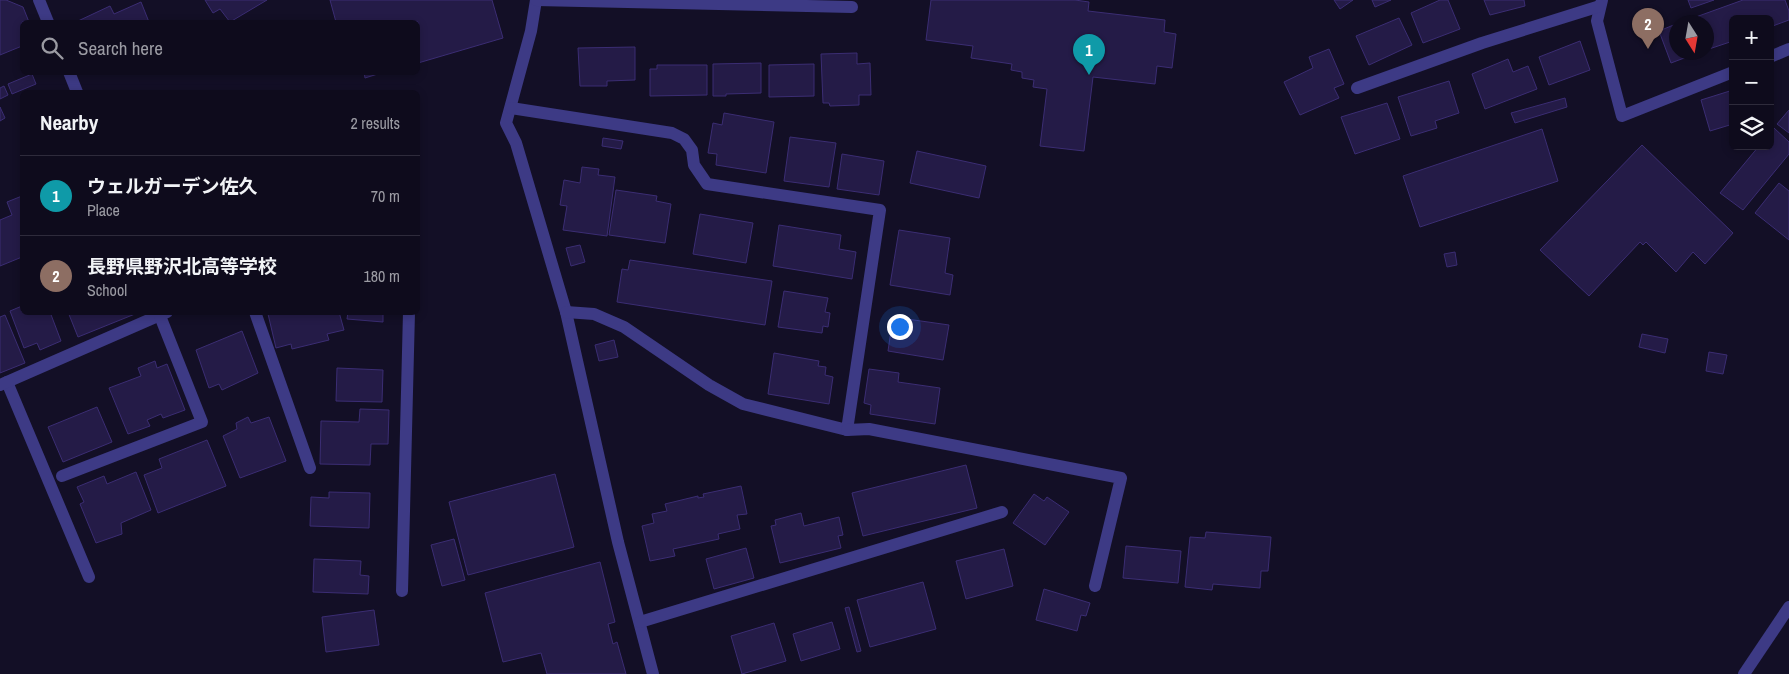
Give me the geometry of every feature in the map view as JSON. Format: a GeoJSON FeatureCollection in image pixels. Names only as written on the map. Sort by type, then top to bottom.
{"type":"FeatureCollection","features":[{"type":"Feature","properties":{"kind":"street"},"geometry":{"type":"LineString","coordinates":[[38,0],[47,20]]}},
{"type":"Feature","properties":{"kind":"street"},"geometry":{"type":"LineString","coordinates":[[653,674],[618,542],[566,312],[516,143],[506,123],[531,31],[536,0],[852,7]]}},
{"type":"Feature","properties":{"kind":"street"},"geometry":{"type":"LineString","coordinates":[[1601,3],[1597,22],[1622,116],[1729,74]]}},
{"type":"Feature","properties":{"kind":"street"},"geometry":{"type":"LineString","coordinates":[[1357,88],[1601,3]]}},
{"type":"Feature","properties":{"kind":"street"},"geometry":{"type":"LineString","coordinates":[[1774,55],[1789,49]]}},
{"type":"Feature","properties":{"kind":"street"},"geometry":{"type":"LineString","coordinates":[[70,75],[76,90]]}},
{"type":"Feature","properties":{"kind":"street"},"geometry":{"type":"LineString","coordinates":[[511,108],[672,133],[684,139],[692,150],[694,165],[707,184],[880,210],[847,430]]}},
{"type":"Feature","properties":{"kind":"street"},"geometry":{"type":"LineString","coordinates":[[566,312],[594,314],[624,327],[709,386],[744,404],[847,430],[869,429],[1121,478],[1094,586]]}},
{"type":"Feature","properties":{"kind":"street"},"geometry":{"type":"LineString","coordinates":[[89,578],[3,383],[162,315]]}},
{"type":"Feature","properties":{"kind":"street"},"geometry":{"type":"LineString","coordinates":[[62,476],[202,422],[164,315]]}},
{"type":"Feature","properties":{"kind":"street"},"geometry":{"type":"LineString","coordinates":[[256,315],[310,468]]}},
{"type":"Feature","properties":{"kind":"street"},"geometry":{"type":"LineString","coordinates":[[402,591],[410,315]]}},
{"type":"Feature","properties":{"kind":"street"},"geometry":{"type":"LineString","coordinates":[[640,622],[1002,512]]}},
{"type":"Feature","properties":{"kind":"street"},"geometry":{"type":"LineString","coordinates":[[1744,674],[1789,607]]}},
{"type":"Feature","properties":{"kind":"building"},"geometry":{"type":"Polygon","coordinates":[[[0,0],[6,0],[23,7],[28,20],[20,20],[20,47],[0,55],[0,0]]]}},
{"type":"Feature","properties":{"kind":"building"},"geometry":{"type":"Polygon","coordinates":[[[205,0],[267,0],[233,20],[228,20],[220,9],[213,13],[205,0]]]}},
{"type":"Feature","properties":{"kind":"building"},"geometry":{"type":"Polygon","coordinates":[[[330,0],[492,0],[503,38],[420,62],[420,20],[335,20],[330,0]]]}},
{"type":"Feature","properties":{"kind":"building"},"geometry":{"type":"Polygon","coordinates":[[[931,0],[1075,0],[1089,2],[1088,11],[1165,20],[1164,32],[1176,34],[1172,68],[1157,66],[1155,84],[1093,77],[1084,151],[1040,146],[1047,89],[1033,87],[1034,80],[1022,78],[1022,72],[1011,70],[1012,64],[971,58],[973,46],[926,40],[931,0]]]}},
{"type":"Feature","properties":{"kind":"building"},"geometry":{"type":"Polygon","coordinates":[[[1334,0],[1353,0],[1340,9],[1334,0]]]}},
{"type":"Feature","properties":{"kind":"building"},"geometry":{"type":"Polygon","coordinates":[[[1372,0],[1391,0],[1375,7],[1372,0]]]}},
{"type":"Feature","properties":{"kind":"building"},"geometry":{"type":"Polygon","coordinates":[[[1440,0],[1448,0],[1460,29],[1423,43],[1411,13],[1440,0]]]}},
{"type":"Feature","properties":{"kind":"building"},"geometry":{"type":"Polygon","coordinates":[[[1484,0],[1524,0],[1525,6],[1490,15],[1484,0]]]}},
{"type":"Feature","properties":{"kind":"building"},"geometry":{"type":"Polygon","coordinates":[[[1688,0],[1714,0],[1691,8],[1688,0]]]}},
{"type":"Feature","properties":{"kind":"building"},"geometry":{"type":"Polygon","coordinates":[[[1743,0],[1785,0],[1789,11],[1789,20],[1774,26],[1774,15],[1729,15],[1729,42],[1714,47],[1714,15],[1701,15],[1743,0]]]}},
{"type":"Feature","properties":{"kind":"building"},"geometry":{"type":"Polygon","coordinates":[[[141,2],[148,20],[80,20],[110,6],[114,14],[141,2]]]}},
{"type":"Feature","properties":{"kind":"building"},"geometry":{"type":"Polygon","coordinates":[[[1399,18],[1412,45],[1369,65],[1356,36],[1399,18]]]}},
{"type":"Feature","properties":{"kind":"building"},"geometry":{"type":"Polygon","coordinates":[[[1669,27],[1669,58],[1659,31],[1669,27]]]}},
{"type":"Feature","properties":{"kind":"building"},"geometry":{"type":"Polygon","coordinates":[[[1580,41],[1590,70],[1549,85],[1539,57],[1580,41]]]}},
{"type":"Feature","properties":{"kind":"building"},"geometry":{"type":"Polygon","coordinates":[[[635,47],[635,80],[607,81],[607,86],[580,86],[578,48],[635,47]]]}},
{"type":"Feature","properties":{"kind":"building"},"geometry":{"type":"Polygon","coordinates":[[[1329,49],[1344,84],[1334,88],[1339,98],[1300,115],[1284,82],[1313,68],[1309,57],[1329,49]]]}},
{"type":"Feature","properties":{"kind":"building"},"geometry":{"type":"Polygon","coordinates":[[[857,53],[857,64],[870,63],[871,95],[859,95],[859,105],[830,106],[829,103],[823,103],[821,54],[857,53]]]}},
{"type":"Feature","properties":{"kind":"building"},"geometry":{"type":"Polygon","coordinates":[[[1508,59],[1513,72],[1528,66],[1537,89],[1485,109],[1472,74],[1508,59]]]}},
{"type":"Feature","properties":{"kind":"building"},"geometry":{"type":"Polygon","coordinates":[[[761,63],[761,93],[713,96],[713,64],[761,63]]]}},
{"type":"Feature","properties":{"kind":"building"},"geometry":{"type":"Polygon","coordinates":[[[814,64],[814,96],[769,97],[769,65],[814,64]]]}},
{"type":"Feature","properties":{"kind":"building"},"geometry":{"type":"Polygon","coordinates":[[[657,65],[707,65],[707,95],[650,96],[650,69],[657,69],[657,65]]]}},
{"type":"Feature","properties":{"kind":"building"},"geometry":{"type":"Polygon","coordinates":[[[32,75],[36,84],[12,94],[8,84],[32,75]]]}},
{"type":"Feature","properties":{"kind":"building"},"geometry":{"type":"Polygon","coordinates":[[[1449,81],[1459,113],[1435,121],[1437,128],[1411,136],[1398,97],[1449,81]]]}},
{"type":"Feature","properties":{"kind":"building"},"geometry":{"type":"Polygon","coordinates":[[[4,86],[8,95],[0,99],[0,88],[4,86]]]}},
{"type":"Feature","properties":{"kind":"building"},"geometry":{"type":"Polygon","coordinates":[[[1729,91],[1729,125],[1710,131],[1701,100],[1729,91]]]}},
{"type":"Feature","properties":{"kind":"building"},"geometry":{"type":"Polygon","coordinates":[[[1565,98],[1567,107],[1515,123],[1511,113],[1565,98]]]}},
{"type":"Feature","properties":{"kind":"building"},"geometry":{"type":"Polygon","coordinates":[[[1387,103],[1400,139],[1355,154],[1341,117],[1387,103]]]}},
{"type":"Feature","properties":{"kind":"building"},"geometry":{"type":"Polygon","coordinates":[[[0,107],[5,118],[0,121],[0,107]]]}},
{"type":"Feature","properties":{"kind":"building"},"geometry":{"type":"Polygon","coordinates":[[[1789,110],[1789,133],[1777,124],[1789,110]]]}},
{"type":"Feature","properties":{"kind":"building"},"geometry":{"type":"Polygon","coordinates":[[[724,113],[774,122],[766,173],[716,165],[717,154],[708,153],[713,123],[722,125],[724,113]]]}},
{"type":"Feature","properties":{"kind":"building"},"geometry":{"type":"Polygon","coordinates":[[[1774,128],[1789,142],[1789,154],[1743,210],[1720,193],[1756,150],[1774,150],[1774,128]]]}},
{"type":"Feature","properties":{"kind":"building"},"geometry":{"type":"Polygon","coordinates":[[[1542,129],[1558,181],[1420,227],[1403,176],[1542,129]]]}},
{"type":"Feature","properties":{"kind":"building"},"geometry":{"type":"Polygon","coordinates":[[[790,137],[836,143],[829,187],[784,181],[790,137]]]}},
{"type":"Feature","properties":{"kind":"building"},"geometry":{"type":"Polygon","coordinates":[[[603,138],[623,141],[621,149],[602,146],[603,138]]]}},
{"type":"Feature","properties":{"kind":"building"},"geometry":{"type":"Polygon","coordinates":[[[1642,145],[1733,233],[1705,264],[1693,252],[1676,272],[1646,242],[1643,245],[1640,242],[1589,296],[1540,250],[1642,145]]]}},
{"type":"Feature","properties":{"kind":"building"},"geometry":{"type":"Polygon","coordinates":[[[917,151],[986,166],[979,198],[910,183],[917,151]]]}},
{"type":"Feature","properties":{"kind":"building"},"geometry":{"type":"Polygon","coordinates":[[[842,154],[884,161],[879,195],[837,189],[842,154]]]}},
{"type":"Feature","properties":{"kind":"building"},"geometry":{"type":"Polygon","coordinates":[[[582,167],[599,169],[598,175],[615,177],[607,236],[563,230],[567,206],[560,205],[564,180],[580,183],[582,167]]]}},
{"type":"Feature","properties":{"kind":"building"},"geometry":{"type":"Polygon","coordinates":[[[1779,183],[1789,191],[1789,240],[1755,213],[1779,183]]]}},
{"type":"Feature","properties":{"kind":"building"},"geometry":{"type":"Polygon","coordinates":[[[616,190],[657,196],[656,201],[671,204],[665,243],[609,235],[616,190]]]}},
{"type":"Feature","properties":{"kind":"building"},"geometry":{"type":"Polygon","coordinates":[[[20,197],[20,258],[0,266],[0,220],[12,215],[7,202],[20,197]]]}},
{"type":"Feature","properties":{"kind":"building"},"geometry":{"type":"Polygon","coordinates":[[[700,214],[753,223],[746,263],[693,254],[700,214]]]}},
{"type":"Feature","properties":{"kind":"building"},"geometry":{"type":"Polygon","coordinates":[[[779,225],[841,235],[839,249],[856,252],[852,279],[773,266],[779,225]]]}},
{"type":"Feature","properties":{"kind":"building"},"geometry":{"type":"Polygon","coordinates":[[[899,230],[950,238],[945,273],[953,275],[950,295],[890,285],[899,230]]]}},
{"type":"Feature","properties":{"kind":"building"},"geometry":{"type":"Polygon","coordinates":[[[580,245],[585,262],[571,266],[566,248],[580,245]]]}},
{"type":"Feature","properties":{"kind":"building"},"geometry":{"type":"Polygon","coordinates":[[[1455,252],[1457,265],[1447,267],[1444,254],[1455,252]]]}},
{"type":"Feature","properties":{"kind":"building"},"geometry":{"type":"Polygon","coordinates":[[[630,260],[772,281],[765,325],[617,302],[622,269],[628,270],[630,260]]]}},
{"type":"Feature","properties":{"kind":"building"},"geometry":{"type":"Polygon","coordinates":[[[784,291],[828,298],[825,312],[830,313],[828,327],[823,326],[822,333],[778,327],[784,291]]]}},
{"type":"Feature","properties":{"kind":"building"},"geometry":{"type":"Polygon","coordinates":[[[20,307],[20,315],[51,315],[61,341],[40,350],[37,343],[24,348],[10,311],[20,307]]]}},
{"type":"Feature","properties":{"kind":"building"},"geometry":{"type":"Polygon","coordinates":[[[5,315],[25,363],[0,373],[0,317],[5,315]]]}},
{"type":"Feature","properties":{"kind":"building"},"geometry":{"type":"Polygon","coordinates":[[[69,315],[133,315],[78,337],[69,315]]]}},
{"type":"Feature","properties":{"kind":"building"},"geometry":{"type":"Polygon","coordinates":[[[268,315],[340,315],[344,330],[327,334],[329,340],[292,349],[291,344],[276,348],[268,315]]]}},
{"type":"Feature","properties":{"kind":"building"},"geometry":{"type":"Polygon","coordinates":[[[348,315],[383,315],[383,322],[347,319],[348,315]]]}},
{"type":"Feature","properties":{"kind":"building"},"geometry":{"type":"Polygon","coordinates":[[[893,317],[949,325],[943,360],[888,351],[893,317]]]}},
{"type":"Feature","properties":{"kind":"building"},"geometry":{"type":"Polygon","coordinates":[[[242,331],[258,373],[222,390],[219,384],[209,388],[196,350],[242,331]]]}},
{"type":"Feature","properties":{"kind":"building"},"geometry":{"type":"Polygon","coordinates":[[[1642,334],[1668,339],[1665,353],[1639,347],[1642,334]]]}},
{"type":"Feature","properties":{"kind":"building"},"geometry":{"type":"Polygon","coordinates":[[[614,340],[618,357],[599,361],[595,345],[614,340]]]}},
{"type":"Feature","properties":{"kind":"building"},"geometry":{"type":"Polygon","coordinates":[[[1709,352],[1727,355],[1723,374],[1706,371],[1709,352]]]}},
{"type":"Feature","properties":{"kind":"building"},"geometry":{"type":"Polygon","coordinates":[[[774,353],[819,361],[818,366],[826,367],[825,375],[833,377],[829,404],[768,394],[774,353]]]}},
{"type":"Feature","properties":{"kind":"building"},"geometry":{"type":"Polygon","coordinates":[[[155,361],[157,368],[167,364],[185,410],[163,418],[161,414],[147,420],[150,426],[128,434],[109,388],[141,376],[138,368],[155,361]]]}},
{"type":"Feature","properties":{"kind":"building"},"geometry":{"type":"Polygon","coordinates":[[[337,368],[383,370],[382,402],[336,401],[337,368]]]}},
{"type":"Feature","properties":{"kind":"building"},"geometry":{"type":"Polygon","coordinates":[[[869,369],[899,373],[898,382],[940,388],[935,424],[870,414],[871,405],[864,403],[869,369]]]}},
{"type":"Feature","properties":{"kind":"building"},"geometry":{"type":"Polygon","coordinates":[[[97,407],[112,442],[63,462],[48,427],[97,407]]]}},
{"type":"Feature","properties":{"kind":"building"},"geometry":{"type":"Polygon","coordinates":[[[360,409],[389,410],[388,444],[371,444],[370,465],[320,464],[321,421],[359,422],[360,409]]]}},
{"type":"Feature","properties":{"kind":"building"},"geometry":{"type":"Polygon","coordinates":[[[248,417],[251,423],[269,417],[286,461],[240,478],[223,436],[237,429],[236,423],[248,417]]]}},
{"type":"Feature","properties":{"kind":"building"},"geometry":{"type":"Polygon","coordinates":[[[207,440],[226,486],[158,513],[144,475],[162,468],[159,459],[207,440]]]}},
{"type":"Feature","properties":{"kind":"building"},"geometry":{"type":"Polygon","coordinates":[[[966,465],[977,508],[863,536],[852,493],[966,465]]]}},
{"type":"Feature","properties":{"kind":"building"},"geometry":{"type":"Polygon","coordinates":[[[136,472],[151,510],[121,523],[122,534],[96,543],[80,504],[84,502],[77,487],[104,476],[107,484],[136,472]]]}},
{"type":"Feature","properties":{"kind":"building"},"geometry":{"type":"Polygon","coordinates":[[[555,474],[574,547],[468,575],[449,502],[555,474]]]}},
{"type":"Feature","properties":{"kind":"building"},"geometry":{"type":"Polygon","coordinates":[[[741,486],[747,514],[737,515],[740,529],[718,534],[719,539],[673,549],[675,556],[650,561],[642,526],[654,523],[652,514],[667,511],[665,504],[698,496],[698,498],[704,497],[703,494],[741,486]]]}},
{"type":"Feature","properties":{"kind":"building"},"geometry":{"type":"Polygon","coordinates":[[[329,492],[370,493],[369,528],[310,526],[311,497],[329,498],[329,492]]]}},
{"type":"Feature","properties":{"kind":"building"},"geometry":{"type":"Polygon","coordinates":[[[1034,494],[1044,501],[1047,497],[1069,512],[1045,545],[1013,523],[1034,494]]]}},
{"type":"Feature","properties":{"kind":"building"},"geometry":{"type":"Polygon","coordinates":[[[801,513],[804,526],[839,517],[843,535],[838,536],[841,548],[780,563],[771,526],[776,525],[775,520],[801,513]]]}},
{"type":"Feature","properties":{"kind":"building"},"geometry":{"type":"Polygon","coordinates":[[[1206,532],[1271,537],[1268,571],[1261,571],[1260,588],[1213,584],[1212,590],[1185,587],[1190,537],[1205,538],[1206,532]]]}},
{"type":"Feature","properties":{"kind":"building"},"geometry":{"type":"Polygon","coordinates":[[[454,539],[465,580],[442,586],[431,545],[454,539]]]}},
{"type":"Feature","properties":{"kind":"building"},"geometry":{"type":"Polygon","coordinates":[[[1126,546],[1181,551],[1178,583],[1123,578],[1126,546]]]}},
{"type":"Feature","properties":{"kind":"building"},"geometry":{"type":"Polygon","coordinates":[[[746,548],[754,578],[714,589],[706,559],[746,548]]]}},
{"type":"Feature","properties":{"kind":"building"},"geometry":{"type":"Polygon","coordinates":[[[1004,549],[1013,586],[966,599],[956,561],[1004,549]]]}},
{"type":"Feature","properties":{"kind":"building"},"geometry":{"type":"Polygon","coordinates":[[[314,559],[361,561],[360,575],[369,576],[368,594],[313,592],[314,559]]]}},
{"type":"Feature","properties":{"kind":"building"},"geometry":{"type":"Polygon","coordinates":[[[600,562],[615,622],[608,624],[613,644],[617,642],[626,674],[547,674],[541,653],[503,662],[485,593],[600,562]]]}},
{"type":"Feature","properties":{"kind":"building"},"geometry":{"type":"Polygon","coordinates":[[[923,582],[936,629],[870,647],[857,600],[923,582]]]}},
{"type":"Feature","properties":{"kind":"building"},"geometry":{"type":"Polygon","coordinates":[[[1044,589],[1090,603],[1086,616],[1081,615],[1077,631],[1036,620],[1044,589]]]}},
{"type":"Feature","properties":{"kind":"building"},"geometry":{"type":"Polygon","coordinates":[[[849,607],[861,651],[857,652],[845,608],[849,607]]]}},
{"type":"Feature","properties":{"kind":"building"},"geometry":{"type":"Polygon","coordinates":[[[374,610],[379,645],[326,652],[322,617],[374,610]]]}},
{"type":"Feature","properties":{"kind":"building"},"geometry":{"type":"Polygon","coordinates":[[[832,622],[840,649],[801,661],[793,634],[832,622]]]}},
{"type":"Feature","properties":{"kind":"building"},"geometry":{"type":"Polygon","coordinates":[[[774,623],[786,661],[742,674],[731,636],[774,623]]]}},
{"type":"Feature","properties":{"kind":"place","name":"長野県野沢北高等学校"},"geometry":{"type":"Point","coordinates":[1648,49]}},
{"type":"Feature","properties":{"kind":"place","name":"ウェルガーデン佐久"},"geometry":{"type":"Point","coordinates":[1089,75]}}]}
